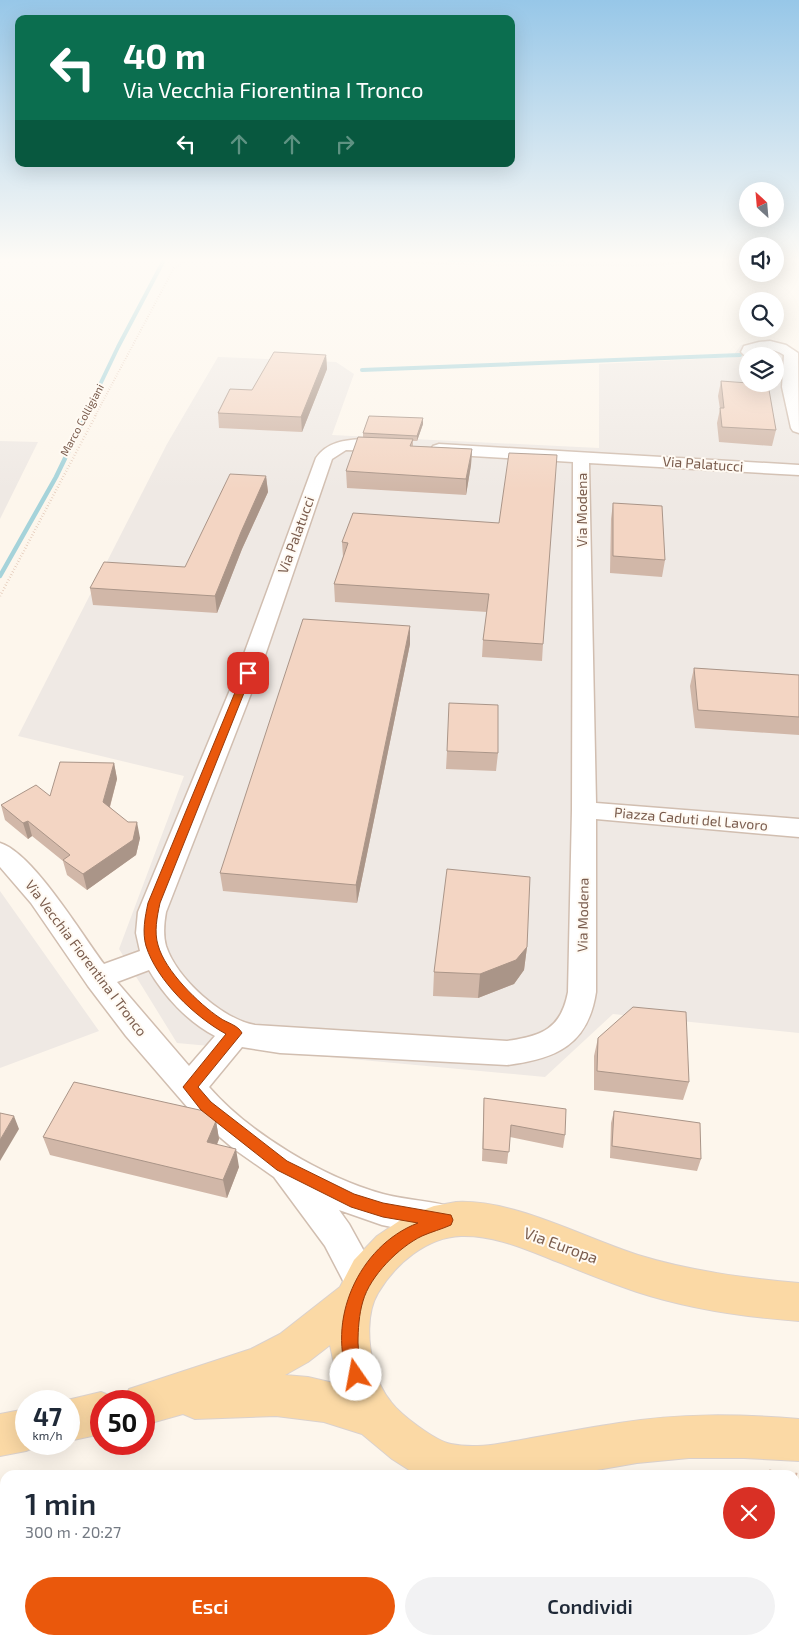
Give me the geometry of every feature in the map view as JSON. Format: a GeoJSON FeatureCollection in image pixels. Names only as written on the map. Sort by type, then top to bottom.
{"type":"FeatureCollection","features":[{"type":"Feature","properties":{"kind":"main road","name":"Via Europa"},"geometry":{"type":"LineString","coordinates":[[155,1402],[260,1366],[294,1348],[359,1291],[386,1252],[405,1237],[418,1230],[446,1220],[487,1219],[508,1225],[638,1274],[747,1298],[799,1302]]}},
{"type":"Feature","properties":{"kind":"main road","name":"Via Europa"},"geometry":{"type":"LineString","coordinates":[[359,1291],[350,1346],[359,1387],[376,1417],[404,1443],[426,1456],[450,1466],[482,1468],[651,1440],[698,1435],[799,1440]]}},
{"type":"Feature","properties":{"kind":"main road","name":"Via Europa"},"geometry":{"type":"LineString","coordinates":[[155,1402],[244,1396],[285,1396],[323,1401],[376,1417]]}},
{"type":"Feature","properties":{"kind":"main road"},"geometry":{"type":"LineString","coordinates":[[0,1435],[15,1432]]}},
{"type":"Feature","properties":{"kind":"street"},"geometry":{"type":"LineString","coordinates":[[755,347],[761,345],[783,347]]}},
{"type":"Feature","properties":{"kind":"street"},"geometry":{"type":"LineString","coordinates":[[784,348],[790,351],[792,355],[790,387],[799,428]]}},
{"type":"Feature","properties":{"kind":"street"},"geometry":{"type":"LineString","coordinates":[[784,381],[790,387]]}},
{"type":"Feature","properties":{"kind":"street","name":"Via Palatucci"},"geometry":{"type":"LineString","coordinates":[[236,1033],[215,1022],[199,1009],[166,973],[156,956],[150,932],[150,921],[154,903],[248,673],[324,458],[331,451],[354,445],[799,470]]}},
{"type":"Feature","properties":{"kind":"street","name":"Via Modena"},"geometry":{"type":"LineString","coordinates":[[236,1033],[285,1040],[490,1052],[523,1051],[550,1043],[572,1025],[581,1004],[584,810],[581,457]]}},
{"type":"Feature","properties":{"kind":"street","name":"Piazza Caduti del Lavoro"},"geometry":{"type":"LineString","coordinates":[[584,810],[799,828]]}},
{"type":"Feature","properties":{"kind":"street","name":"Via Vecchia Fiorentina I Tronco"},"geometry":{"type":"LineString","coordinates":[[0,852],[54,912],[98,978],[206,1106],[222,1120],[282,1166],[351,1200],[383,1210],[446,1220]]}},
{"type":"Feature","properties":{"kind":"street"},"geometry":{"type":"LineString","coordinates":[[98,978],[156,956]]}},
{"type":"Feature","properties":{"kind":"street"},"geometry":{"type":"LineString","coordinates":[[190,1087],[236,1033]]}},
{"type":"Feature","properties":{"kind":"street","name":"Via Vecchia Fiorentina I Tronco"},"geometry":{"type":"LineString","coordinates":[[282,1166],[313,1202],[337,1235],[359,1291]]}},
{"type":"Feature","properties":{"kind":"path","name":"Marco Colligiani"},"geometry":{"type":"LineString","coordinates":[[0,596],[138,337]]}},
{"type":"Feature","properties":{"kind":"shaded area"},"geometry":{"type":"Polygon","coordinates":[[[761,342],[786,345],[799,353],[799,1033],[613,1014],[545,1077],[177,1043],[119,949],[184,776],[18,736],[167,444],[218,357],[336,362],[354,374],[332,435],[599,448],[599,364],[736,357],[735,353],[739,348],[739,392],[784,392],[784,347],[740,347],[741,345],[761,342]]]}},
{"type":"Feature","properties":{"kind":"shaded area"},"geometry":{"type":"Polygon","coordinates":[[[0,441],[38,442],[0,519],[0,441]]]}},
{"type":"Feature","properties":{"kind":"shaded area"},"geometry":{"type":"Polygon","coordinates":[[[0,891],[99,1031],[0,1068],[0,891]]]}},
{"type":"Feature","properties":{"kind":"building"},"geometry":{"type":"Polygon","coordinates":[[[274,352],[326,355],[301,417],[218,413],[230,389],[252,390],[274,352]]]}},
{"type":"Feature","properties":{"kind":"building"},"geometry":{"type":"Polygon","coordinates":[[[721,381],[739,382],[739,392],[769,392],[776,430],[722,427],[720,408],[724,408],[721,381]]]}},
{"type":"Feature","properties":{"kind":"building"},"geometry":{"type":"Polygon","coordinates":[[[369,416],[423,418],[417,436],[363,433],[369,416]]]}},
{"type":"Feature","properties":{"kind":"building"},"geometry":{"type":"Polygon","coordinates":[[[358,437],[413,439],[410,446],[472,449],[466,479],[346,471],[358,437]]]}},
{"type":"Feature","properties":{"kind":"building"},"geometry":{"type":"Polygon","coordinates":[[[509,453],[557,455],[543,644],[483,640],[489,594],[334,584],[348,543],[342,542],[353,513],[499,523],[509,453]]]}},
{"type":"Feature","properties":{"kind":"building"},"geometry":{"type":"Polygon","coordinates":[[[230,474],[266,476],[215,596],[90,588],[104,562],[185,567],[230,474]]]}},
{"type":"Feature","properties":{"kind":"building"},"geometry":{"type":"Polygon","coordinates":[[[613,503],[662,506],[665,560],[613,556],[613,503]]]}},
{"type":"Feature","properties":{"kind":"building"},"geometry":{"type":"Polygon","coordinates":[[[303,619],[410,626],[356,885],[220,873],[303,619]]]}},
{"type":"Feature","properties":{"kind":"building"},"geometry":{"type":"Polygon","coordinates":[[[694,668],[799,675],[799,717],[698,710],[694,668]]]}},
{"type":"Feature","properties":{"kind":"building"},"geometry":{"type":"Polygon","coordinates":[[[449,703],[498,705],[498,753],[447,751],[449,703]]]}},
{"type":"Feature","properties":{"kind":"building"},"geometry":{"type":"Polygon","coordinates":[[[60,762],[114,763],[103,802],[128,822],[137,822],[133,840],[83,874],[63,860],[70,855],[28,821],[23,823],[1,805],[36,785],[50,796],[60,762]]]}},
{"type":"Feature","properties":{"kind":"building"},"geometry":{"type":"Polygon","coordinates":[[[447,869],[530,877],[527,947],[516,960],[480,974],[434,972],[447,869]]]}},
{"type":"Feature","properties":{"kind":"building"},"geometry":{"type":"Polygon","coordinates":[[[633,1007],[686,1012],[689,1082],[597,1071],[598,1038],[633,1007]]]}},
{"type":"Feature","properties":{"kind":"building"},"geometry":{"type":"Polygon","coordinates":[[[74,1082],[204,1111],[216,1121],[207,1142],[236,1149],[223,1180],[43,1137],[74,1082]]]}},
{"type":"Feature","properties":{"kind":"building"},"geometry":{"type":"Polygon","coordinates":[[[484,1098],[566,1109],[565,1135],[511,1125],[509,1152],[483,1149],[484,1098]]]}},
{"type":"Feature","properties":{"kind":"building"},"geometry":{"type":"Polygon","coordinates":[[[614,1111],[700,1123],[701,1159],[612,1146],[614,1111]]]}},
{"type":"Feature","properties":{"kind":"building"},"geometry":{"type":"Polygon","coordinates":[[[0,1113],[14,1116],[0,1140],[0,1113]]]}},
{"type":"Feature","properties":{"kind":"waterway"},"geometry":{"type":"LineString","coordinates":[[85,416],[123,337]]}},
{"type":"Feature","properties":{"kind":"waterway"},"geometry":{"type":"LineString","coordinates":[[362,370],[739,355]]}},
{"type":"Feature","properties":{"kind":"waterway"},"geometry":{"type":"LineString","coordinates":[[0,576],[56,477],[86,415]]}},
{"type":"Feature","properties":{"kind":"route"},"geometry":{"type":"LineString","coordinates":[[248,673],[154,903],[150,921],[152,946],[166,973],[183,993],[215,1022],[236,1033],[190,1087],[206,1106],[282,1166],[351,1200],[383,1210],[446,1220],[405,1237],[386,1252],[363,1282],[355,1300],[351,1323],[350,1346],[356,1375]]}}]}
